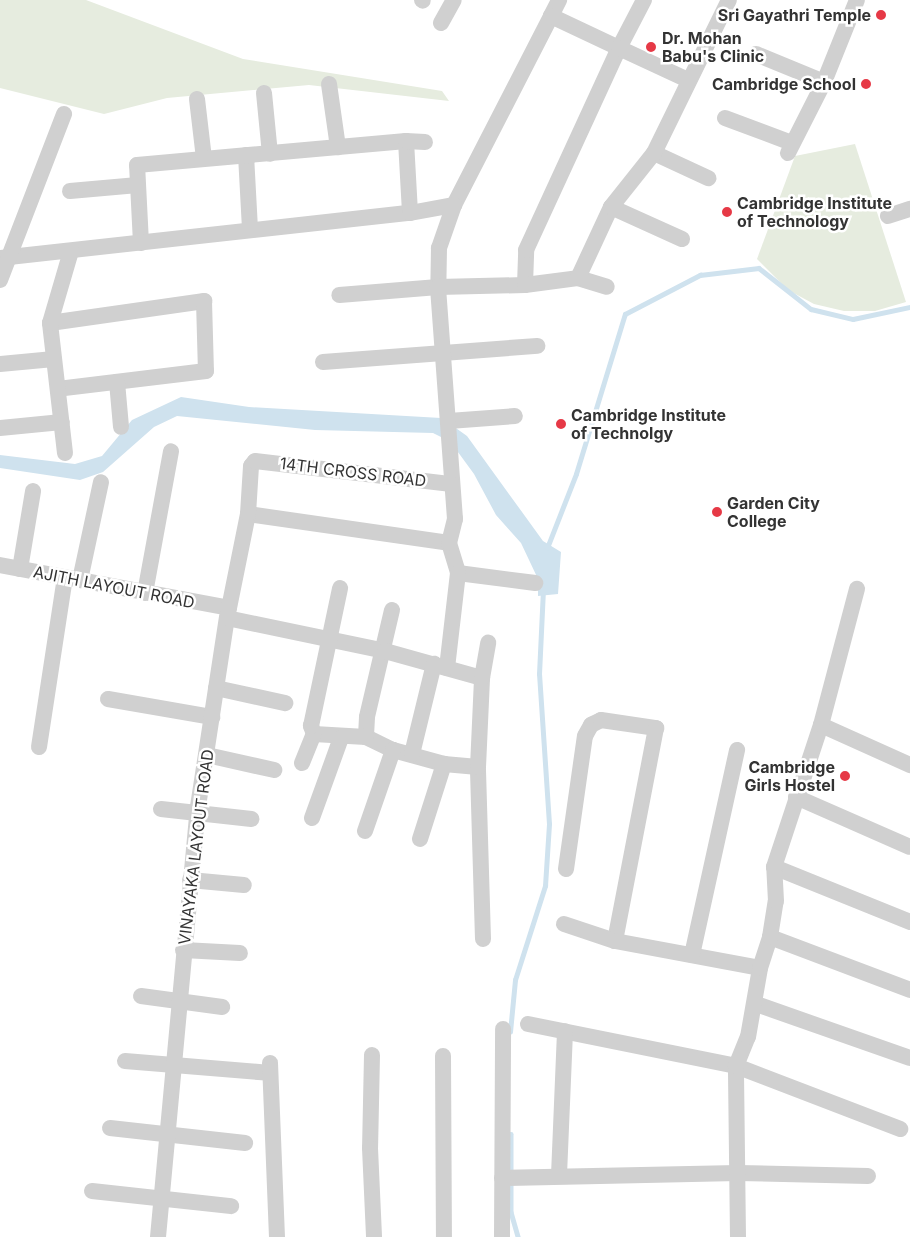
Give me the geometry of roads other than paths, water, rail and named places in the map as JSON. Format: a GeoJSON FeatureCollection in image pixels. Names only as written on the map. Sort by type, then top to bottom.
{"type":"FeatureCollection","features":[{"type":"Feature","properties":{"kind":"street"},"geometry":{"type":"LineString","coordinates":[[441,23],[454,0]]}},
{"type":"Feature","properties":{"kind":"street"},"geometry":{"type":"LineString","coordinates":[[412,754],[440,666],[458,573],[449,543],[455,519],[438,287],[439,248],[454,205],[559,0]]}},
{"type":"Feature","properties":{"kind":"street"},"geometry":{"type":"LineString","coordinates":[[525,285],[526,250],[619,48],[644,0]]}},
{"type":"Feature","properties":{"kind":"street"},"geometry":{"type":"LineString","coordinates":[[578,278],[611,207],[654,153],[688,80],[729,0]]}},
{"type":"Feature","properties":{"kind":"street"},"geometry":{"type":"LineString","coordinates":[[725,118],[790,148],[824,82],[857,0]]}},
{"type":"Feature","properties":{"kind":"street"},"geometry":{"type":"LineString","coordinates":[[551,16],[688,80]]}},
{"type":"Feature","properties":{"kind":"street"},"geometry":{"type":"LineString","coordinates":[[756,54],[824,82]]}},
{"type":"Feature","properties":{"kind":"street"},"geometry":{"type":"LineString","coordinates":[[329,84],[338,147]]}},
{"type":"Feature","properties":{"kind":"street"},"geometry":{"type":"LineString","coordinates":[[264,93],[270,154]]}},
{"type":"Feature","properties":{"kind":"street"},"geometry":{"type":"LineString","coordinates":[[197,99],[204,159]]}},
{"type":"Feature","properties":{"kind":"street"},"geometry":{"type":"LineString","coordinates":[[0,280],[4,258],[64,114]]}},
{"type":"Feature","properties":{"kind":"street"},"geometry":{"type":"LineString","coordinates":[[406,140],[410,213]]}},
{"type":"Feature","properties":{"kind":"street"},"geometry":{"type":"LineString","coordinates":[[141,242],[137,165],[406,140],[426,142]]}},
{"type":"Feature","properties":{"kind":"street"},"geometry":{"type":"LineString","coordinates":[[654,153],[708,178]]}},
{"type":"Feature","properties":{"kind":"street"},"geometry":{"type":"LineString","coordinates":[[246,155],[250,230]]}},
{"type":"Feature","properties":{"kind":"street"},"geometry":{"type":"LineString","coordinates":[[70,191],[138,185]]}},
{"type":"Feature","properties":{"kind":"street"},"geometry":{"type":"LineString","coordinates":[[4,258],[410,213],[454,205]]}},
{"type":"Feature","properties":{"kind":"street"},"geometry":{"type":"LineString","coordinates":[[611,207],[682,239]]}},
{"type":"Feature","properties":{"kind":"street"},"geometry":{"type":"LineString","coordinates":[[888,216],[910,209]]}},
{"type":"Feature","properties":{"kind":"street"},"geometry":{"type":"LineString","coordinates":[[65,453],[50,323],[71,251]]}},
{"type":"Feature","properties":{"kind":"street"},"geometry":{"type":"LineString","coordinates":[[339,294],[438,287],[525,285],[578,278],[608,287]]}},
{"type":"Feature","properties":{"kind":"street"},"geometry":{"type":"LineString","coordinates":[[50,323],[204,301],[206,371],[58,389]]}},
{"type":"Feature","properties":{"kind":"street"},"geometry":{"type":"LineString","coordinates":[[323,362],[538,346]]}},
{"type":"Feature","properties":{"kind":"street"},"geometry":{"type":"LineString","coordinates":[[0,364],[54,359]]}},
{"type":"Feature","properties":{"kind":"street"},"geometry":{"type":"LineString","coordinates":[[117,382],[121,427]]}},
{"type":"Feature","properties":{"kind":"street"},"geometry":{"type":"LineString","coordinates":[[449,421],[515,416]]}},
{"type":"Feature","properties":{"kind":"street"},"geometry":{"type":"LineString","coordinates":[[0,428],[62,422]]}},
{"type":"Feature","properties":{"kind":"street"},"geometry":{"type":"LineString","coordinates":[[145,593],[171,451]]}},
{"type":"Feature","properties":{"kind":"street","name":"14TH CROSS ROAD"},"geometry":{"type":"LineString","coordinates":[[255,461],[452,484]]}},
{"type":"Feature","properties":{"kind":"street","name":"VINAYAKA LAYOUT ROAD"},"geometry":{"type":"LineString","coordinates":[[158,1237],[197,813],[228,613],[248,514],[251,466],[255,461]]}},
{"type":"Feature","properties":{"kind":"street"},"geometry":{"type":"LineString","coordinates":[[39,747],[72,579],[101,482]]}},
{"type":"Feature","properties":{"kind":"street"},"geometry":{"type":"LineString","coordinates":[[20,569],[33,491]]}},
{"type":"Feature","properties":{"kind":"street"},"geometry":{"type":"LineString","coordinates":[[248,514],[449,543]]}},
{"type":"Feature","properties":{"kind":"street","name":"AJITH LAYOUT ROAD"},"geometry":{"type":"LineString","coordinates":[[0,565],[145,593],[385,651],[482,678]]}},
{"type":"Feature","properties":{"kind":"street"},"geometry":{"type":"LineString","coordinates":[[458,573],[535,584]]}},
{"type":"Feature","properties":{"kind":"street"},"geometry":{"type":"LineString","coordinates":[[302,763],[314,734],[311,726],[340,588]]}},
{"type":"Feature","properties":{"kind":"street"},"geometry":{"type":"LineString","coordinates":[[738,1237],[738,1173],[734,1104],[736,1066],[756,1004],[760,968],[770,937],[776,901],[774,867],[821,726],[856,588]]}},
{"type":"Feature","properties":{"kind":"street"},"geometry":{"type":"LineString","coordinates":[[366,737],[367,717],[385,651],[392,610]]}},
{"type":"Feature","properties":{"kind":"street"},"geometry":{"type":"LineString","coordinates":[[483,939],[478,767],[482,678],[488,643]]}},
{"type":"Feature","properties":{"kind":"street"},"geometry":{"type":"LineString","coordinates":[[216,688],[285,703]]}},
{"type":"Feature","properties":{"kind":"street"},"geometry":{"type":"LineString","coordinates":[[108,699],[212,717]]}},
{"type":"Feature","properties":{"kind":"street"},"geometry":{"type":"LineString","coordinates":[[566,870],[585,736],[591,725],[601,720],[656,728],[615,940]]}},
{"type":"Feature","properties":{"kind":"street"},"geometry":{"type":"LineString","coordinates":[[821,726],[910,765]]}},
{"type":"Feature","properties":{"kind":"street"},"geometry":{"type":"LineString","coordinates":[[314,734],[341,738],[366,737],[393,750],[444,764],[478,767]]}},
{"type":"Feature","properties":{"kind":"street"},"geometry":{"type":"LineString","coordinates":[[312,818],[341,738]]}},
{"type":"Feature","properties":{"kind":"street"},"geometry":{"type":"LineString","coordinates":[[365,831],[393,750]]}},
{"type":"Feature","properties":{"kind":"street"},"geometry":{"type":"LineString","coordinates":[[692,955],[737,750]]}},
{"type":"Feature","properties":{"kind":"street"},"geometry":{"type":"LineString","coordinates":[[207,755],[274,770]]}},
{"type":"Feature","properties":{"kind":"street"},"geometry":{"type":"LineString","coordinates":[[420,839],[444,764]]}},
{"type":"Feature","properties":{"kind":"street"},"geometry":{"type":"LineString","coordinates":[[796,797],[910,847]]}},
{"type":"Feature","properties":{"kind":"street"},"geometry":{"type":"LineString","coordinates":[[161,809],[251,819]]}},
{"type":"Feature","properties":{"kind":"street"},"geometry":{"type":"LineString","coordinates":[[774,867],[910,922]]}},
{"type":"Feature","properties":{"kind":"street"},"geometry":{"type":"LineString","coordinates":[[190,880],[244,885]]}},
{"type":"Feature","properties":{"kind":"street"},"geometry":{"type":"LineString","coordinates":[[564,924],[615,940],[760,968]]}},
{"type":"Feature","properties":{"kind":"street"},"geometry":{"type":"LineString","coordinates":[[770,937],[910,990]]}},
{"type":"Feature","properties":{"kind":"street"},"geometry":{"type":"LineString","coordinates":[[183,950],[240,953]]}},
{"type":"Feature","properties":{"kind":"street"},"geometry":{"type":"LineString","coordinates":[[141,996],[222,1007]]}},
{"type":"Feature","properties":{"kind":"street"},"geometry":{"type":"LineString","coordinates":[[756,1004],[910,1058]]}},
{"type":"Feature","properties":{"kind":"street"},"geometry":{"type":"LineString","coordinates":[[528,1024],[736,1066],[900,1129]]}},
{"type":"Feature","properties":{"kind":"street"},"geometry":{"type":"LineString","coordinates":[[502,1237],[508,1178],[503,1029]]}},
{"type":"Feature","properties":{"kind":"street"},"geometry":{"type":"LineString","coordinates":[[559,1175],[565,1031]]}},
{"type":"Feature","properties":{"kind":"street"},"geometry":{"type":"LineString","coordinates":[[372,1055],[370,1148],[374,1237]]}},
{"type":"Feature","properties":{"kind":"street"},"geometry":{"type":"LineString","coordinates":[[443,1056],[444,1237]]}},
{"type":"Feature","properties":{"kind":"street"},"geometry":{"type":"LineString","coordinates":[[125,1061],[173,1066],[270,1068],[278,1237]]}},
{"type":"Feature","properties":{"kind":"street"},"geometry":{"type":"LineString","coordinates":[[110,1128],[167,1136],[245,1143]]}},
{"type":"Feature","properties":{"kind":"street"},"geometry":{"type":"LineString","coordinates":[[508,1178],[559,1175],[738,1173],[868,1176]]}},
{"type":"Feature","properties":{"kind":"street"},"geometry":{"type":"LineString","coordinates":[[92,1191],[231,1206]]}},
{"type":"Feature","properties":{"kind":"water"},"geometry":{"type":"Polygon","coordinates":[[[181,397],[249,407],[441,418],[443,438],[433,433],[315,430],[177,416],[154,427],[103,472],[80,480],[0,468],[0,455],[75,464],[102,456],[132,420],[181,397]]]}},
{"type":"Feature","properties":{"kind":"water"},"geometry":{"type":"Polygon","coordinates":[[[453,426],[467,436],[543,541],[561,552],[558,594],[538,596],[538,579],[521,543],[496,515],[474,474],[455,448],[453,426]]]}},
{"type":"Feature","properties":{"kind":"waterway"},"geometry":{"type":"LineString","coordinates":[[547,548],[576,474],[625,314],[700,275],[759,268],[811,309],[853,319],[910,307]]}},
{"type":"Feature","properties":{"kind":"waterway"},"geometry":{"type":"LineString","coordinates":[[510,1032],[515,980],[545,886],[549,824],[539,674],[543,590]]}},
{"type":"Feature","properties":{"kind":"waterway"},"geometry":{"type":"LineString","coordinates":[[511,1134],[511,1174]]}},
{"type":"Feature","properties":{"kind":"waterway"},"geometry":{"type":"LineString","coordinates":[[511,1182],[511,1212],[518,1237]]}},
{"type":"Feature","properties":{"kind":"place","name":"Sri Gayathri Temple"},"geometry":{"type":"Point","coordinates":[881,15]}},
{"type":"Feature","properties":{"kind":"place","name":"Dr. Mohan Babu's Clinic"},"geometry":{"type":"Point","coordinates":[651,47]}},
{"type":"Feature","properties":{"kind":"place","name":"Cambridge School"},"geometry":{"type":"Point","coordinates":[866,84]}},
{"type":"Feature","properties":{"kind":"place","name":"Cambridge Institute of Technology"},"geometry":{"type":"Point","coordinates":[727,212]}},
{"type":"Feature","properties":{"kind":"place","name":"Cambridge Institute of Technolgy"},"geometry":{"type":"Point","coordinates":[561,424]}},
{"type":"Feature","properties":{"kind":"place","name":"Garden City College"},"geometry":{"type":"Point","coordinates":[717,512]}},
{"type":"Feature","properties":{"kind":"place","name":"Cambridge Girls Hostel"},"geometry":{"type":"Point","coordinates":[845,776]}}]}
